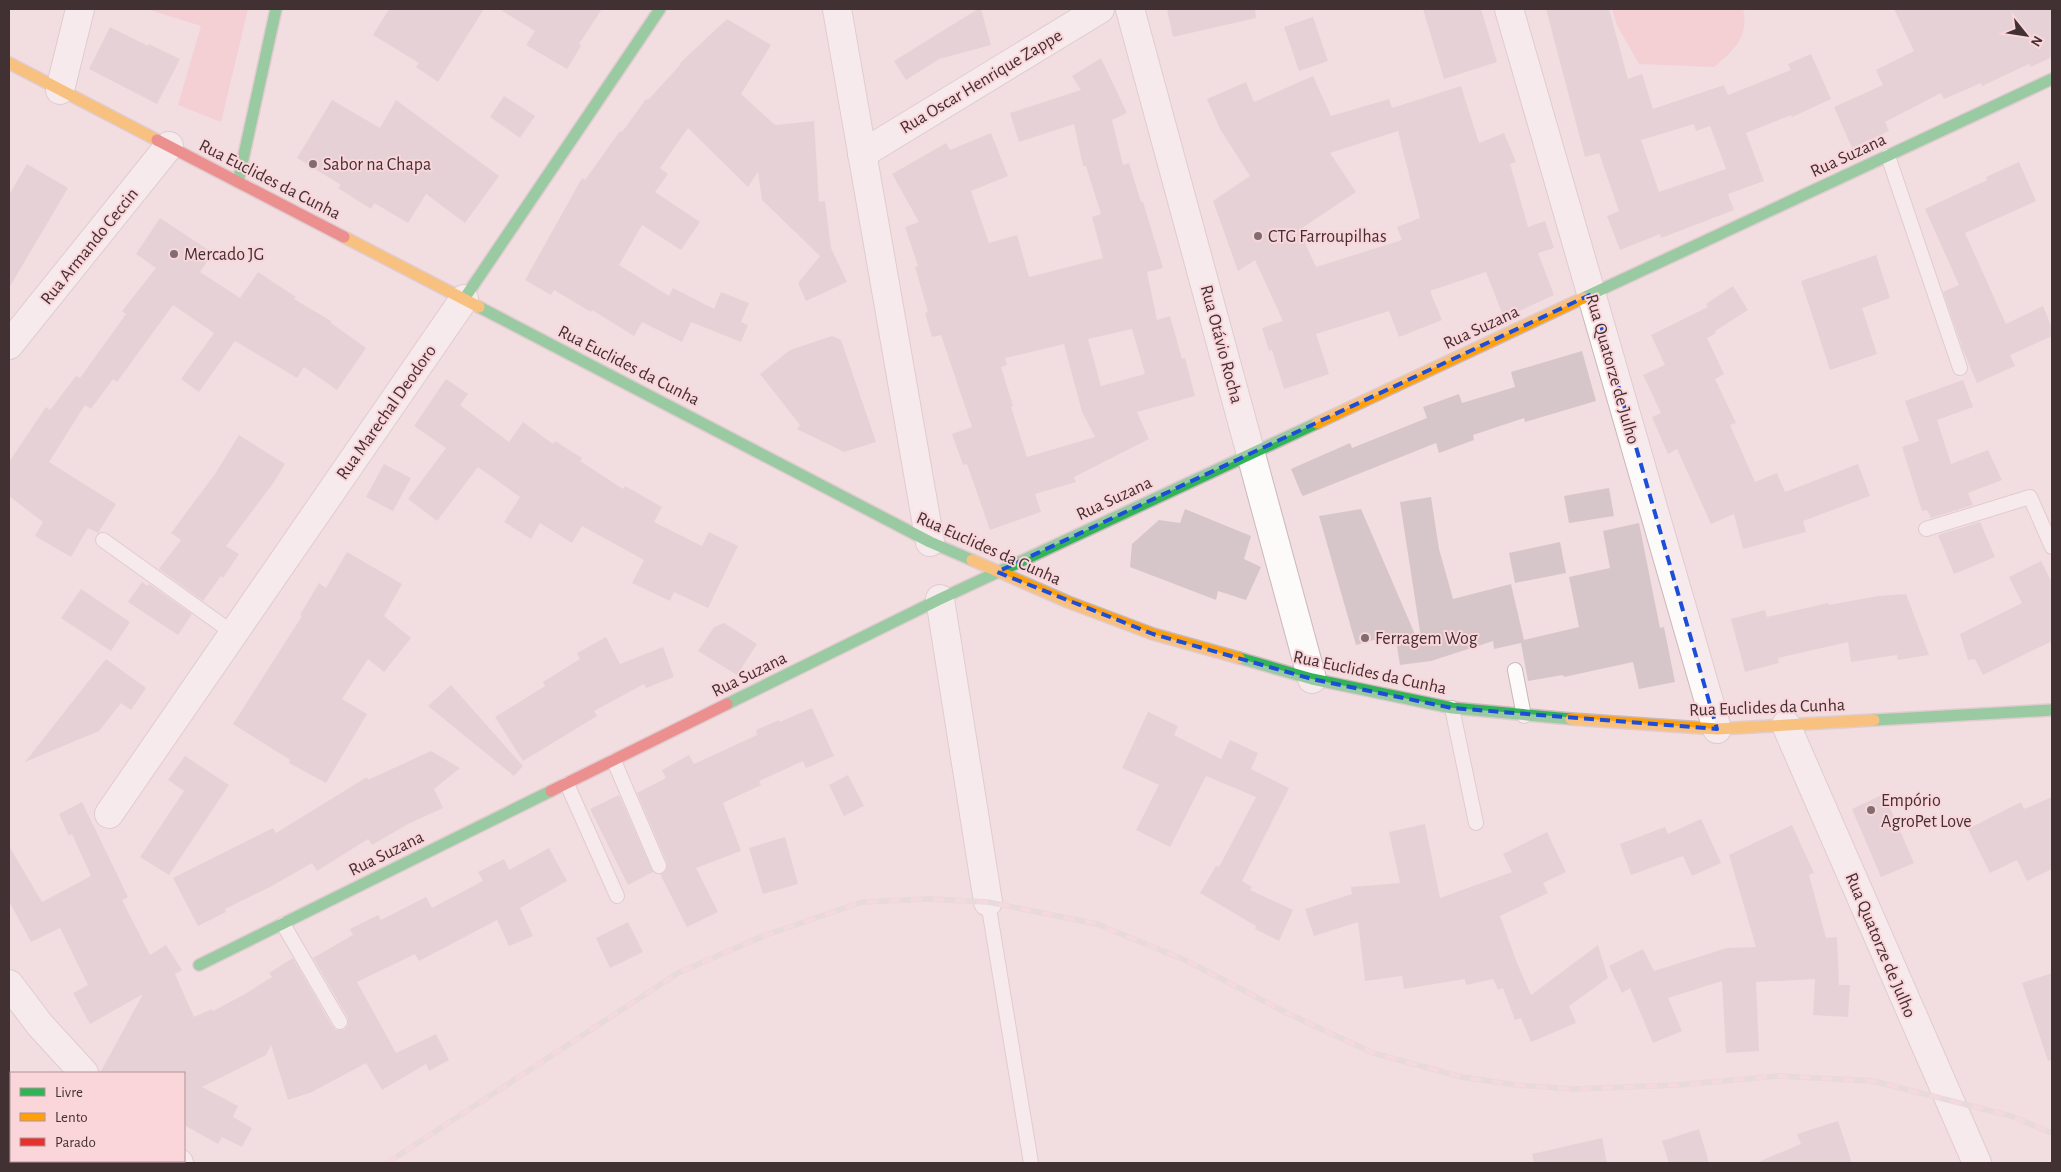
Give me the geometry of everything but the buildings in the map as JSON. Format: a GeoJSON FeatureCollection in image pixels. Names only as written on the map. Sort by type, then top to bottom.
{"type":"FeatureCollection","features":[{"type":"Feature","properties":{"kind":"street"},"geometry":{"type":"LineString","coordinates":[[60,90],[80,9]]}},
{"type":"Feature","properties":{"kind":"street"},"geometry":{"type":"LineString","coordinates":[[238,182],[276,9]]}},
{"type":"Feature","properties":{"kind":"street","name":"Rua Marechal Deodoro"},"geometry":{"type":"LineString","coordinates":[[109,814],[464,299],[660,9]]}},
{"type":"Feature","properties":{"kind":"street"},"geometry":{"type":"LineString","coordinates":[[837,9],[930,542]]}},
{"type":"Feature","properties":{"kind":"street","name":"Rua Oscar Henrique Zappe"},"geometry":{"type":"LineString","coordinates":[[862,154],[1100,9]]}},
{"type":"Feature","properties":{"kind":"street","name":"Rua Otávio Rocha"},"geometry":{"type":"LineString","coordinates":[[1130,9],[1312,679]]}},
{"type":"Feature","properties":{"kind":"street","name":"Rua Quatorze de Julho"},"geometry":{"type":"LineString","coordinates":[[1509,9],[1717,729]]}},
{"type":"Feature","properties":{"kind":"street","name":"Rua Euclides da Cunha"},"geometry":{"type":"LineString","coordinates":[[9,63],[930,542],[997,572],[1152,634],[1312,679],[1452,708],[1524,716],[1717,729],[2052,710]]}},
{"type":"Feature","properties":{"kind":"street","name":"Rua Suzana"},"geometry":{"type":"LineString","coordinates":[[199,965],[940,599],[2052,80]]}},
{"type":"Feature","properties":{"kind":"street","name":"Rua Armando Ceccin"},"geometry":{"type":"LineString","coordinates":[[9,345],[169,146]]}},
{"type":"Feature","properties":{"kind":"street"},"geometry":{"type":"LineString","coordinates":[[940,599],[988,902]]}},
{"type":"Feature","properties":{"kind":"street","name":"Rua Quatorze de Julho"},"geometry":{"type":"LineString","coordinates":[[1786,725],[1977,1163]]}},
{"type":"Feature","properties":{"kind":"street"},"geometry":{"type":"LineString","coordinates":[[9,984],[40,1025],[83,1072]]}},
{"type":"Feature","properties":{"kind":"lane"},"geometry":{"type":"LineString","coordinates":[[1888,156],[1960,368]]}},
{"type":"Feature","properties":{"kind":"lane"},"geometry":{"type":"LineString","coordinates":[[1926,530],[2030,497],[2052,547]]}},
{"type":"Feature","properties":{"kind":"lane"},"geometry":{"type":"LineString","coordinates":[[103,540],[233,633]]}},
{"type":"Feature","properties":{"kind":"lane"},"geometry":{"type":"LineString","coordinates":[[1515,670],[1524,716]]}},
{"type":"Feature","properties":{"kind":"lane"},"geometry":{"type":"LineString","coordinates":[[1452,708],[1476,824]]}},
{"type":"Feature","properties":{"kind":"lane"},"geometry":{"type":"LineString","coordinates":[[614,761],[659,866]]}},
{"type":"Feature","properties":{"kind":"lane"},"geometry":{"type":"LineString","coordinates":[[566,784],[617,896]]}},
{"type":"Feature","properties":{"kind":"lane"},"geometry":{"type":"LineString","coordinates":[[988,902],[1031,1163]]}},
{"type":"Feature","properties":{"kind":"lane"},"geometry":{"type":"LineString","coordinates":[[283,924],[340,1022]]}},
{"type":"Feature","properties":{"kind":"highlighted area"},"geometry":{"type":"Polygon","coordinates":[[[1592,294],[1717,729],[1452,708],[1312,679],[1153,634],[997,572],[1592,294]]]}},
{"type":"Feature","properties":{"kind":"shaded area"},"geometry":{"type":"Polygon","coordinates":[[[147,9],[248,9],[221,122],[178,105],[201,26],[147,9]]]}},
{"type":"Feature","properties":{"kind":"shaded area"},"geometry":{"type":"Polygon","coordinates":[[[1612,9],[1743,9],[1744,27],[1734,49],[1714,67],[1639,64],[1617,25],[1612,9]]]}},
{"type":"Feature","properties":{"kind":"railway"},"geometry":{"type":"LineString","coordinates":[[387,1163],[678,973],[766,935],[862,902],[929,899],[988,902],[1097,924],[1187,961],[1289,1014],[1373,1053],[1462,1077],[1516,1085],[1573,1089],[1678,1085],[1779,1076],[1873,1081],[2011,1116],[2052,1133]]}},
{"type":"Feature","properties":{"kind":"traffic: fast"},"geometry":{"type":"LineString","coordinates":[[238,182],[276,9]]}},
{"type":"Feature","properties":{"kind":"traffic: fast"},"geometry":{"type":"LineString","coordinates":[[464,299],[660,9]]}},
{"type":"Feature","properties":{"kind":"traffic: fast"},"geometry":{"type":"LineString","coordinates":[[1583,298],[2052,79]]}},
{"type":"Feature","properties":{"kind":"traffic: fast"},"geometry":{"type":"LineString","coordinates":[[479,307],[930,542],[972,560]]}},
{"type":"Feature","properties":{"kind":"traffic: fast"},"geometry":{"type":"LineString","coordinates":[[727,704],[940,599],[1317,423]]}},
{"type":"Feature","properties":{"kind":"traffic: fast"},"geometry":{"type":"LineString","coordinates":[[1239,658],[1312,679],[1452,708],[1571,719]]}},
{"type":"Feature","properties":{"kind":"traffic: fast"},"geometry":{"type":"LineString","coordinates":[[1874,720],[2052,710]]}},
{"type":"Feature","properties":{"kind":"traffic: fast"},"geometry":{"type":"LineString","coordinates":[[199,965],[551,791]]}},
{"type":"Feature","properties":{"kind":"traffic: slow"},"geometry":{"type":"LineString","coordinates":[[9,63],[157,140]]}},
{"type":"Feature","properties":{"kind":"traffic: slow"},"geometry":{"type":"LineString","coordinates":[[344,237],[479,307]]}},
{"type":"Feature","properties":{"kind":"traffic: slow"},"geometry":{"type":"LineString","coordinates":[[1317,423],[1583,298]]}},
{"type":"Feature","properties":{"kind":"traffic: slow"},"geometry":{"type":"LineString","coordinates":[[972,560],[1068,602],[1153,634],[1239,658]]}},
{"type":"Feature","properties":{"kind":"traffic: slow"},"geometry":{"type":"LineString","coordinates":[[1571,719],[1717,729],[1874,720]]}},
{"type":"Feature","properties":{"kind":"traffic: jam"},"geometry":{"type":"LineString","coordinates":[[157,140],[344,237]]}},
{"type":"Feature","properties":{"kind":"traffic: jam"},"geometry":{"type":"LineString","coordinates":[[551,791],[727,704]]}},
{"type":"Feature","properties":{"kind":"place","name":"Sabor na Chapa"},"geometry":{"type":"Point","coordinates":[313,164]}},
{"type":"Feature","properties":{"kind":"place","name":"CTG Farroupilhas"},"geometry":{"type":"Point","coordinates":[1258,236]}},
{"type":"Feature","properties":{"kind":"place","name":"Mercado JG"},"geometry":{"type":"Point","coordinates":[174,254]}},
{"type":"Feature","properties":{"kind":"place","name":"Ferragem Wog"},"geometry":{"type":"Point","coordinates":[1365,638]}},
{"type":"Feature","properties":{"kind":"place","name":"Empório AgroPet Love"},"geometry":{"type":"Point","coordinates":[1871,810]}}]}
